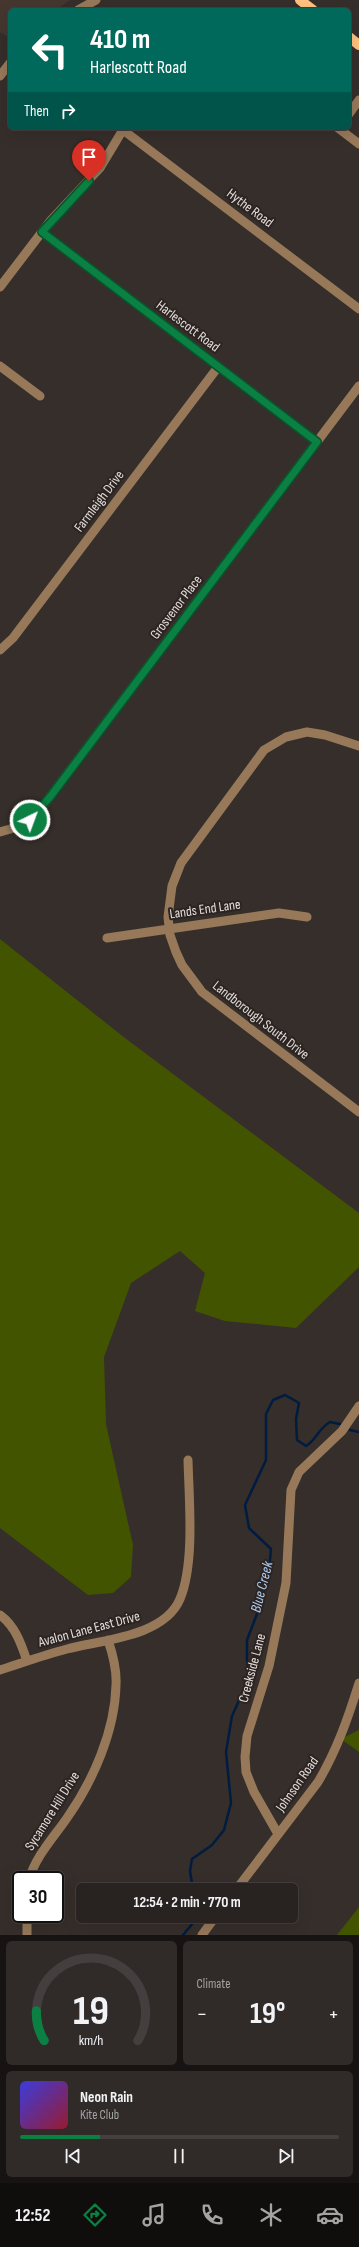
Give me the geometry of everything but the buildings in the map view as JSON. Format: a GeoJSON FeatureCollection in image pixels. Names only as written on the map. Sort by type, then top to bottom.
{"type":"FeatureCollection","features":[{"type":"Feature","properties":{"kind":"main road"},"geometry":{"type":"LineString","coordinates":[[300,0],[310,8]]}},
{"type":"Feature","properties":{"kind":"main road"},"geometry":{"type":"LineString","coordinates":[[351,39],[359,45]]}},
{"type":"Feature","properties":{"kind":"street"},"geometry":{"type":"LineString","coordinates":[[82,8],[96,0]]}},
{"type":"Feature","properties":{"kind":"street"},"geometry":{"type":"LineString","coordinates":[[0,76],[8,66]]}},
{"type":"Feature","properties":{"kind":"street"},"geometry":{"type":"LineString","coordinates":[[351,111],[359,100]]}},
{"type":"Feature","properties":{"kind":"street"},"geometry":{"type":"LineString","coordinates":[[0,287],[42,232],[100,168],[123,130]]}},
{"type":"Feature","properties":{"kind":"street","name":"Hythe Road"},"geometry":{"type":"LineString","coordinates":[[125,130],[359,309]]}},
{"type":"Feature","properties":{"kind":"street"},"geometry":{"type":"LineString","coordinates":[[341,130],[359,144]]}},
{"type":"Feature","properties":{"kind":"street","name":"Harlescott Road"},"geometry":{"type":"LineString","coordinates":[[42,232],[317,442]]}},
{"type":"Feature","properties":{"kind":"street"},"geometry":{"type":"LineString","coordinates":[[0,366],[40,396]]}},
{"type":"Feature","properties":{"kind":"street","name":"Farmleigh Drive"},"geometry":{"type":"LineString","coordinates":[[0,650],[13,638],[218,367]]}},
{"type":"Feature","properties":{"kind":"street","name":"Grosvenor Place"},"geometry":{"type":"LineString","coordinates":[[2,831],[24,824],[40,810],[359,386]]}},
{"type":"Feature","properties":{"kind":"street","name":"Landborough South Drive"},"geometry":{"type":"LineString","coordinates":[[359,746],[318,733],[300,733],[286,736],[262,753],[185,857],[176,872],[169,900],[169,928],[182,965],[206,996],[359,1112]]}},
{"type":"Feature","properties":{"kind":"street","name":"Lands End Lane"},"geometry":{"type":"LineString","coordinates":[[107,938],[279,913],[307,917]]}},
{"type":"Feature","properties":{"kind":"street","name":"Creekside Lane"},"geometry":{"type":"LineString","coordinates":[[278,1834],[254,1792],[246,1772],[245,1757],[247,1736],[269,1666],[286,1583],[291,1490],[299,1472],[342,1432],[359,1406]]}},
{"type":"Feature","properties":{"kind":"street","name":"Avalon Lane East Drive"},"geometry":{"type":"LineString","coordinates":[[0,1670],[27,1661],[128,1636],[151,1626],[170,1613],[180,1600],[188,1559],[188,1460]]}},
{"type":"Feature","properties":{"kind":"street"},"geometry":{"type":"LineString","coordinates":[[0,1615],[10,1624],[18,1636],[27,1661]]}},
{"type":"Feature","properties":{"kind":"street","name":"Sycamore Hill Drive"},"geometry":{"type":"LineString","coordinates":[[33,1871],[84,1791],[104,1743],[114,1703],[116,1684],[116,1673],[108,1640]]}},
{"type":"Feature","properties":{"kind":"street","name":"Johnson Road"},"geometry":{"type":"LineString","coordinates":[[241,1883],[318,1782],[334,1755],[359,1683]]}},
{"type":"Feature","properties":{"kind":"street"},"geometry":{"type":"LineString","coordinates":[[27,1923],[27,1935]]}},
{"type":"Feature","properties":{"kind":"street"},"geometry":{"type":"LineString","coordinates":[[202,1935],[211,1923]]}},
{"type":"Feature","properties":{"kind":"shaded area"},"geometry":{"type":"Polygon","coordinates":[[[0,0],[70,0],[59,8],[8,8],[8,37],[0,32],[0,0]]]}},
{"type":"Feature","properties":{"kind":"green space"},"geometry":{"type":"Polygon","coordinates":[[[0,939],[125,1038],[359,1213],[359,1267],[296,1328],[225,1321],[195,1311],[205,1273],[180,1251],[131,1283],[104,1357],[106,1424],[133,1545],[131,1577],[113,1593],[88,1595],[0,1528],[0,939]]]}},
{"type":"Feature","properties":{"kind":"green space"},"geometry":{"type":"Polygon","coordinates":[[[359,1730],[359,1752],[341,1739],[359,1730]]]}},
{"type":"Feature","properties":{"kind":"green space"},"geometry":{"type":"Polygon","coordinates":[[[359,1907],[359,1935],[337,1935],[359,1907]]]}},
{"type":"Feature","properties":{"kind":"waterway","name":"Blue Creek"},"geometry":{"type":"LineString","coordinates":[[192,1883],[190,1871],[192,1859],[212,1845],[224,1830],[231,1803],[226,1752],[232,1716],[250,1676],[247,1661],[247,1640],[260,1606],[269,1571],[271,1549],[249,1528],[245,1505],[266,1460],[266,1414],[273,1400],[285,1395],[299,1403],[296,1419],[297,1440],[306,1446],[313,1440],[322,1428],[330,1422],[340,1424]]}},
{"type":"Feature","properties":{"kind":"waterway","name":"Blue Creek"},"geometry":{"type":"LineString","coordinates":[[350,1430],[359,1432]]}},
{"type":"Feature","properties":{"kind":"waterway","name":"Blue Creek"},"geometry":{"type":"LineString","coordinates":[[183,1935],[193,1923]]}},
{"type":"Feature","properties":{"kind":"route"},"geometry":{"type":"LineString","coordinates":[[30,820],[36,815],[50,797],[317,442],[42,232],[51,220],[89,181]]}}]}
